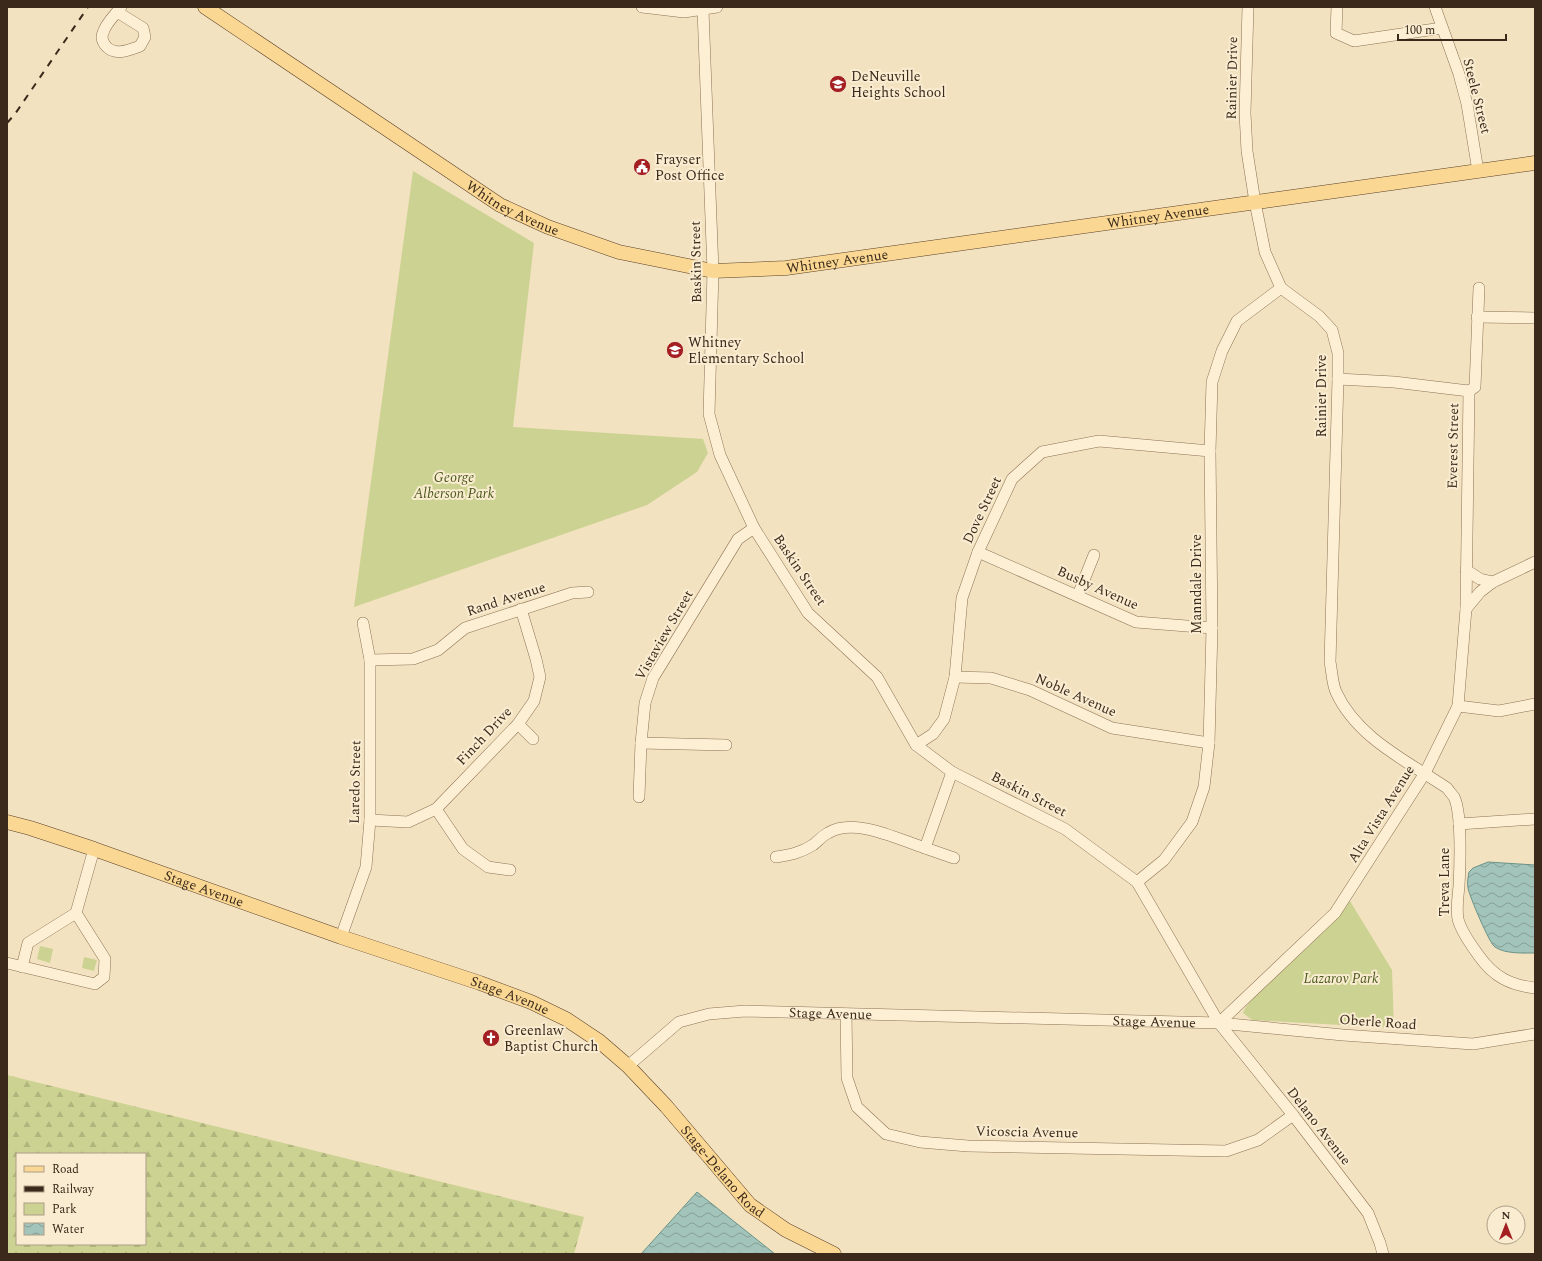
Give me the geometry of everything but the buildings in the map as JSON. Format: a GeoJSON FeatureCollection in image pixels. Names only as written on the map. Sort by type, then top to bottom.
{"type":"FeatureCollection","features":[{"type":"Feature","properties":{"kind":"main road","name":"Whitney Avenue"},"geometry":{"type":"LineString","coordinates":[[205,7],[500,205],[548,227],[619,252],[713,271],[786,268],[1535,164]]}},
{"type":"Feature","properties":{"kind":"main road","name":"Stage Avenue"},"geometry":{"type":"LineString","coordinates":[[7,822],[94,849],[531,1002],[566,1019],[599,1041],[628,1066]]}},
{"type":"Feature","properties":{"kind":"main road","name":"Stage-Delano Road"},"geometry":{"type":"LineString","coordinates":[[628,1066],[666,1106],[750,1205],[786,1230],[834,1254]]}},
{"type":"Feature","properties":{"kind":"street"},"geometry":{"type":"LineString","coordinates":[[642,7],[703,10],[717,7]]}},
{"type":"Feature","properties":{"kind":"street","name":"Rainier Drive"},"geometry":{"type":"LineString","coordinates":[[1248,7],[1245,113],[1247,151],[1265,252],[1281,288],[1319,316],[1332,330],[1338,353],[1330,662],[1336,691],[1354,721],[1376,741],[1425,773]]}},
{"type":"Feature","properties":{"kind":"street"},"geometry":{"type":"LineString","coordinates":[[1337,7],[1336,33],[1354,41],[1442,28]]}},
{"type":"Feature","properties":{"kind":"street","name":"Steele Street"},"geometry":{"type":"LineString","coordinates":[[1435,7],[1459,74],[1467,104],[1478,171]]}},
{"type":"Feature","properties":{"kind":"street","name":"Baskin Street"},"geometry":{"type":"LineString","coordinates":[[703,10],[713,271],[709,414],[720,455],[754,528],[808,612],[877,677],[916,745],[952,772],[1065,829],[1137,882],[1218,1023]]}},
{"type":"Feature","properties":{"kind":"street","name":"Manndale Drive"},"geometry":{"type":"LineString","coordinates":[[1137,882],[1164,860],[1192,822],[1204,787],[1209,743],[1212,628],[1210,451],[1212,382],[1222,351],[1237,321],[1281,288]]}},
{"type":"Feature","properties":{"kind":"street"},"geometry":{"type":"LineString","coordinates":[[1469,392],[1475,387],[1479,288]]}},
{"type":"Feature","properties":{"kind":"street"},"geometry":{"type":"LineString","coordinates":[[1477,317],[1535,318]]}},
{"type":"Feature","properties":{"kind":"street","name":"Everest Street"},"geometry":{"type":"LineString","coordinates":[[1338,379],[1394,382],[1469,392],[1466,609]]}},
{"type":"Feature","properties":{"kind":"street","name":"Dove Street"},"geometry":{"type":"LineString","coordinates":[[916,745],[933,734],[944,719],[955,677],[962,598],[978,552],[1012,479],[1042,452],[1100,441],[1210,451]]}},
{"type":"Feature","properties":{"kind":"street","name":"Vistaview Street"},"geometry":{"type":"LineString","coordinates":[[639,797],[641,743],[645,703],[653,678],[738,539],[754,528]]}},
{"type":"Feature","properties":{"kind":"street","name":"Busby Avenue"},"geometry":{"type":"LineString","coordinates":[[978,552],[1136,622],[1212,628]]}},
{"type":"Feature","properties":{"kind":"street"},"geometry":{"type":"LineString","coordinates":[[1078,595],[1094,555]]}},
{"type":"Feature","properties":{"kind":"street"},"geometry":{"type":"LineString","coordinates":[[1466,609],[1480,592],[1493,582],[1535,562]]}},
{"type":"Feature","properties":{"kind":"street"},"geometry":{"type":"LineString","coordinates":[[1466,570],[1480,579],[1493,582]]}},
{"type":"Feature","properties":{"kind":"street","name":"Rand Avenue"},"geometry":{"type":"LineString","coordinates":[[370,660],[413,659],[438,650],[465,628],[572,593],[588,592]]}},
{"type":"Feature","properties":{"kind":"street","name":"Finch Drive"},"geometry":{"type":"LineString","coordinates":[[370,820],[408,822],[436,809],[518,724],[534,701],[540,677],[521,609]]}},
{"type":"Feature","properties":{"kind":"street","name":"Alta Vista Avenue"},"geometry":{"type":"LineString","coordinates":[[1218,1023],[1335,914],[1425,773],[1458,706],[1466,609]]}},
{"type":"Feature","properties":{"kind":"street","name":"Laredo Street"},"geometry":{"type":"LineString","coordinates":[[342,937],[366,867],[370,820],[370,660],[363,623]]}},
{"type":"Feature","properties":{"kind":"street","name":"Noble Avenue"},"geometry":{"type":"LineString","coordinates":[[955,677],[991,678],[1030,690],[1112,728],[1209,743]]}},
{"type":"Feature","properties":{"kind":"street"},"geometry":{"type":"LineString","coordinates":[[1458,706],[1499,711],[1535,704]]}},
{"type":"Feature","properties":{"kind":"street"},"geometry":{"type":"LineString","coordinates":[[518,724],[534,739]]}},
{"type":"Feature","properties":{"kind":"street"},"geometry":{"type":"LineString","coordinates":[[641,743],[726,745]]}},
{"type":"Feature","properties":{"kind":"street"},"geometry":{"type":"LineString","coordinates":[[925,848],[952,772]]}},
{"type":"Feature","properties":{"kind":"street","name":"Treva Lane"},"geometry":{"type":"LineString","coordinates":[[1425,773],[1447,788],[1454,798],[1459,824],[1460,860],[1457,908],[1459,921],[1477,954],[1486,966],[1496,975],[1510,983],[1535,988]]}},
{"type":"Feature","properties":{"kind":"street"},"geometry":{"type":"LineString","coordinates":[[436,809],[463,849],[488,867],[510,870]]}},
{"type":"Feature","properties":{"kind":"street"},"geometry":{"type":"LineString","coordinates":[[1459,824],[1535,819]]}},
{"type":"Feature","properties":{"kind":"street"},"geometry":{"type":"LineString","coordinates":[[776,857],[796,854],[813,845],[828,833],[846,827],[867,829],[954,858]]}},
{"type":"Feature","properties":{"kind":"street"},"geometry":{"type":"LineString","coordinates":[[22,967],[28,942],[76,913],[94,849]]}},
{"type":"Feature","properties":{"kind":"street"},"geometry":{"type":"LineString","coordinates":[[7,963],[95,984],[104,977],[105,959],[76,913]]}},
{"type":"Feature","properties":{"kind":"street","name":"Stage Avenue"},"geometry":{"type":"LineString","coordinates":[[628,1066],[679,1022],[709,1014],[745,1011],[1218,1023]]}},
{"type":"Feature","properties":{"kind":"street","name":"Vicoscia Avenue"},"geometry":{"type":"LineString","coordinates":[[846,1014],[847,1078],[857,1107],[886,1134],[920,1142],[968,1146],[1226,1151],[1258,1140],[1293,1116]]}},
{"type":"Feature","properties":{"kind":"street","name":"Oberle Road"},"geometry":{"type":"LineString","coordinates":[[1218,1023],[1343,1035],[1474,1044],[1535,1034]]}},
{"type":"Feature","properties":{"kind":"street","name":"Delano Avenue"},"geometry":{"type":"LineString","coordinates":[[1218,1023],[1293,1116],[1368,1213],[1383,1254]]}},
{"type":"Feature","properties":{"kind":"green space","name":"George Alberson Park"},"geometry":{"type":"Polygon","coordinates":[[[413,171],[534,243],[513,427],[703,439],[708,453],[697,472],[647,505],[354,607],[413,171]]]}},
{"type":"Feature","properties":{"kind":"green space","name":"Lazarov Park"},"geometry":{"type":"Polygon","coordinates":[[[1350,901],[1392,970],[1394,1028],[1252,1020],[1243,1013],[1261,989],[1306,947],[1350,901]]]}},
{"type":"Feature","properties":{"kind":"green space"},"geometry":{"type":"Polygon","coordinates":[[[40,946],[53,949],[50,963],[37,959],[40,946]]]}},
{"type":"Feature","properties":{"kind":"green space"},"geometry":{"type":"Polygon","coordinates":[[[84,957],[97,960],[94,971],[82,968],[84,957]]]}},
{"type":"Feature","properties":{"kind":"green space"},"geometry":{"type":"Polygon","coordinates":[[[7,1075],[584,1217],[574,1254],[7,1254],[7,1075]]]}},
{"type":"Feature","properties":{"kind":"water"},"geometry":{"type":"Polygon","coordinates":[[[1488,862],[1535,865],[1535,953],[1514,953],[1504,951],[1492,944],[1468,888],[1469,872],[1473,868],[1488,862]]]}},
{"type":"Feature","properties":{"kind":"water"},"geometry":{"type":"Polygon","coordinates":[[[697,1192],[775,1254],[641,1254],[697,1192]]]}},
{"type":"Feature","properties":{"kind":"railway"},"geometry":{"type":"LineString","coordinates":[[7,123],[15,114],[88,7]]}},
{"type":"Feature","properties":{"kind":"place","name":"DeNeuville Heights School"},"geometry":{"type":"Point","coordinates":[838,84]}},
{"type":"Feature","properties":{"kind":"place","name":"Frayser Post Office"},"geometry":{"type":"Point","coordinates":[642,167]}},
{"type":"Feature","properties":{"kind":"place","name":"Whitney Elementary School"},"geometry":{"type":"Point","coordinates":[675,350]}},
{"type":"Feature","properties":{"kind":"place","name":"Greenlaw Baptist Church"},"geometry":{"type":"Point","coordinates":[491,1038]}}]}
